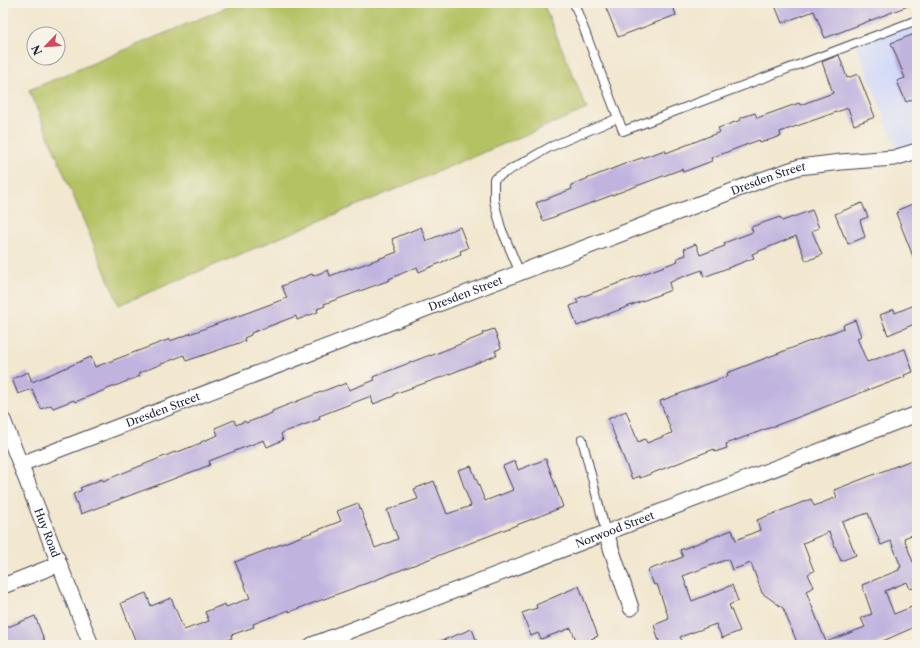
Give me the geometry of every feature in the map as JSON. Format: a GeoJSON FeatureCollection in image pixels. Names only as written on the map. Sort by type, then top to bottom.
{"type":"FeatureCollection","features":[{"type":"Feature","properties":{"kind":"street","name":"Dresden Street"},"geometry":{"type":"LineString","coordinates":[[21,464],[764,179],[799,168],[841,162],[894,158],[917,151]]}},
{"type":"Feature","properties":{"kind":"street","name":"Norwood Street"},"geometry":{"type":"LineString","coordinates":[[312,645],[917,414]]}},
{"type":"Feature","properties":{"kind":"street","name":"Huy Road"},"geometry":{"type":"LineString","coordinates":[[3,420],[91,645]]}},
{"type":"Feature","properties":{"kind":"street"},"geometry":{"type":"LineString","coordinates":[[606,533],[631,608]]}},
{"type":"Feature","properties":{"kind":"street"},"geometry":{"type":"LineString","coordinates":[[3,586],[59,564]]}},
{"type":"Feature","properties":{"kind":"lane"},"geometry":{"type":"LineString","coordinates":[[574,3],[623,131],[917,20]]}},
{"type":"Feature","properties":{"kind":"lane"},"geometry":{"type":"LineString","coordinates":[[520,273],[501,228],[494,201],[494,179],[550,147],[618,118]]}},
{"type":"Feature","properties":{"kind":"lane"},"geometry":{"type":"LineString","coordinates":[[582,439],[606,533]]}},
{"type":"Feature","properties":{"kind":"shaded area"},"geometry":{"type":"Polygon","coordinates":[[[917,18],[917,156],[901,160],[855,42],[917,18]]]}},
{"type":"Feature","properties":{"kind":"green space"},"geometry":{"type":"Polygon","coordinates":[[[237,3],[543,3],[587,109],[119,305],[29,90],[237,3]]]}},
{"type":"Feature","properties":{"kind":"building"},"geometry":{"type":"Polygon","coordinates":[[[604,3],[672,3],[676,15],[618,37],[604,3]]]}},
{"type":"Feature","properties":{"kind":"building"},"geometry":{"type":"Polygon","coordinates":[[[774,3],[913,4],[825,38],[814,11],[782,23],[774,3]]]}},
{"type":"Feature","properties":{"kind":"building"},"geometry":{"type":"Polygon","coordinates":[[[917,33],[916,108],[913,99],[906,102],[897,81],[905,78],[891,43],[917,33]]]}},
{"type":"Feature","properties":{"kind":"building"},"geometry":{"type":"Polygon","coordinates":[[[839,55],[847,78],[858,74],[875,117],[854,125],[848,108],[780,132],[781,136],[760,143],[759,140],[711,158],[712,161],[683,172],[682,169],[543,221],[536,203],[572,189],[571,185],[627,163],[665,150],[666,153],[720,132],[718,128],[741,120],[740,118],[755,113],[757,118],[833,93],[822,62],[839,55]]]}},
{"type":"Feature","properties":{"kind":"building"},"geometry":{"type":"Polygon","coordinates":[[[917,202],[916,264],[896,213],[899,212],[898,210],[917,202]]]}},
{"type":"Feature","properties":{"kind":"building"},"geometry":{"type":"Polygon","coordinates":[[[862,203],[868,217],[860,220],[865,237],[848,244],[835,214],[862,203]]]}},
{"type":"Feature","properties":{"kind":"building"},"geometry":{"type":"Polygon","coordinates":[[[812,210],[819,228],[812,231],[822,255],[806,261],[796,236],[752,254],[754,258],[704,277],[702,270],[677,279],[669,283],[671,290],[577,326],[570,306],[578,303],[576,299],[678,261],[677,258],[686,255],[684,249],[696,244],[700,255],[725,246],[724,243],[753,232],[751,227],[780,217],[782,221],[812,210]]]}},
{"type":"Feature","properties":{"kind":"building"},"geometry":{"type":"Polygon","coordinates":[[[421,227],[426,241],[460,227],[468,248],[460,251],[461,254],[419,272],[417,267],[389,279],[390,280],[324,304],[325,306],[317,309],[318,312],[297,320],[296,316],[251,333],[251,335],[244,338],[245,341],[186,361],[184,355],[139,373],[140,376],[75,402],[74,400],[53,408],[51,405],[41,409],[32,389],[18,394],[12,379],[28,372],[32,382],[91,357],[95,367],[287,298],[282,286],[312,274],[313,276],[328,270],[330,276],[397,252],[392,239],[421,227]]]}},
{"type":"Feature","properties":{"kind":"building"},"geometry":{"type":"Polygon","coordinates":[[[917,304],[917,323],[888,335],[880,315],[894,309],[895,313],[917,304]]]}},
{"type":"Feature","properties":{"kind":"building"},"geometry":{"type":"Polygon","coordinates":[[[855,320],[861,336],[857,338],[867,362],[905,349],[913,372],[904,375],[905,377],[726,444],[727,448],[715,452],[714,449],[640,478],[639,476],[632,479],[608,419],[626,411],[638,442],[645,439],[647,443],[672,433],[660,401],[728,376],[727,373],[844,328],[843,325],[855,320]]]}},
{"type":"Feature","properties":{"kind":"building"},"geometry":{"type":"Polygon","coordinates":[[[494,329],[501,348],[495,351],[497,355],[394,394],[394,396],[373,404],[371,396],[319,416],[320,419],[282,433],[283,440],[267,447],[264,440],[261,441],[209,461],[210,465],[81,514],[73,494],[82,490],[80,488],[102,479],[103,481],[201,443],[218,435],[215,428],[234,420],[236,425],[245,421],[246,423],[272,413],[272,411],[346,383],[349,390],[375,380],[373,377],[483,335],[482,333],[494,329]]]}},
{"type":"Feature","properties":{"kind":"building"},"geometry":{"type":"Polygon","coordinates":[[[917,458],[917,533],[904,538],[913,562],[917,561],[917,587],[910,589],[907,582],[885,591],[894,614],[917,605],[917,626],[874,645],[798,645],[783,608],[762,593],[751,563],[732,570],[728,559],[683,576],[692,601],[732,585],[738,601],[729,605],[740,631],[722,638],[716,624],[680,637],[684,645],[660,645],[654,625],[669,619],[657,584],[654,585],[648,570],[683,557],[680,550],[732,530],[736,540],[760,530],[757,520],[811,499],[814,506],[837,497],[834,490],[917,458]],[[868,513],[842,522],[856,555],[841,561],[829,532],[803,543],[814,571],[808,574],[814,587],[806,591],[826,642],[865,627],[861,618],[872,614],[862,585],[899,570],[901,567],[891,541],[881,545],[868,513]]]}},
{"type":"Feature","properties":{"kind":"building"},"geometry":{"type":"Polygon","coordinates":[[[546,459],[563,507],[370,582],[253,624],[254,627],[231,635],[232,638],[215,645],[137,645],[121,603],[146,593],[151,606],[171,598],[184,630],[209,621],[205,612],[225,604],[226,607],[250,598],[235,562],[341,521],[337,511],[358,503],[375,548],[398,539],[387,510],[418,499],[414,489],[434,481],[447,514],[471,506],[458,470],[471,466],[485,501],[513,490],[503,466],[515,461],[518,470],[546,459]]]}},
{"type":"Feature","properties":{"kind":"building"},"geometry":{"type":"Polygon","coordinates":[[[579,586],[598,636],[591,639],[594,645],[578,645],[571,628],[541,639],[538,633],[531,636],[522,613],[537,608],[536,605],[579,586]]]}},
{"type":"Feature","properties":{"kind":"building"},"geometry":{"type":"Polygon","coordinates":[[[35,616],[46,645],[3,645],[3,629],[35,616]]]}},
{"type":"Feature","properties":{"kind":"building"},"geometry":{"type":"Polygon","coordinates":[[[472,629],[478,645],[433,645],[433,644],[472,629]]]}}]}
